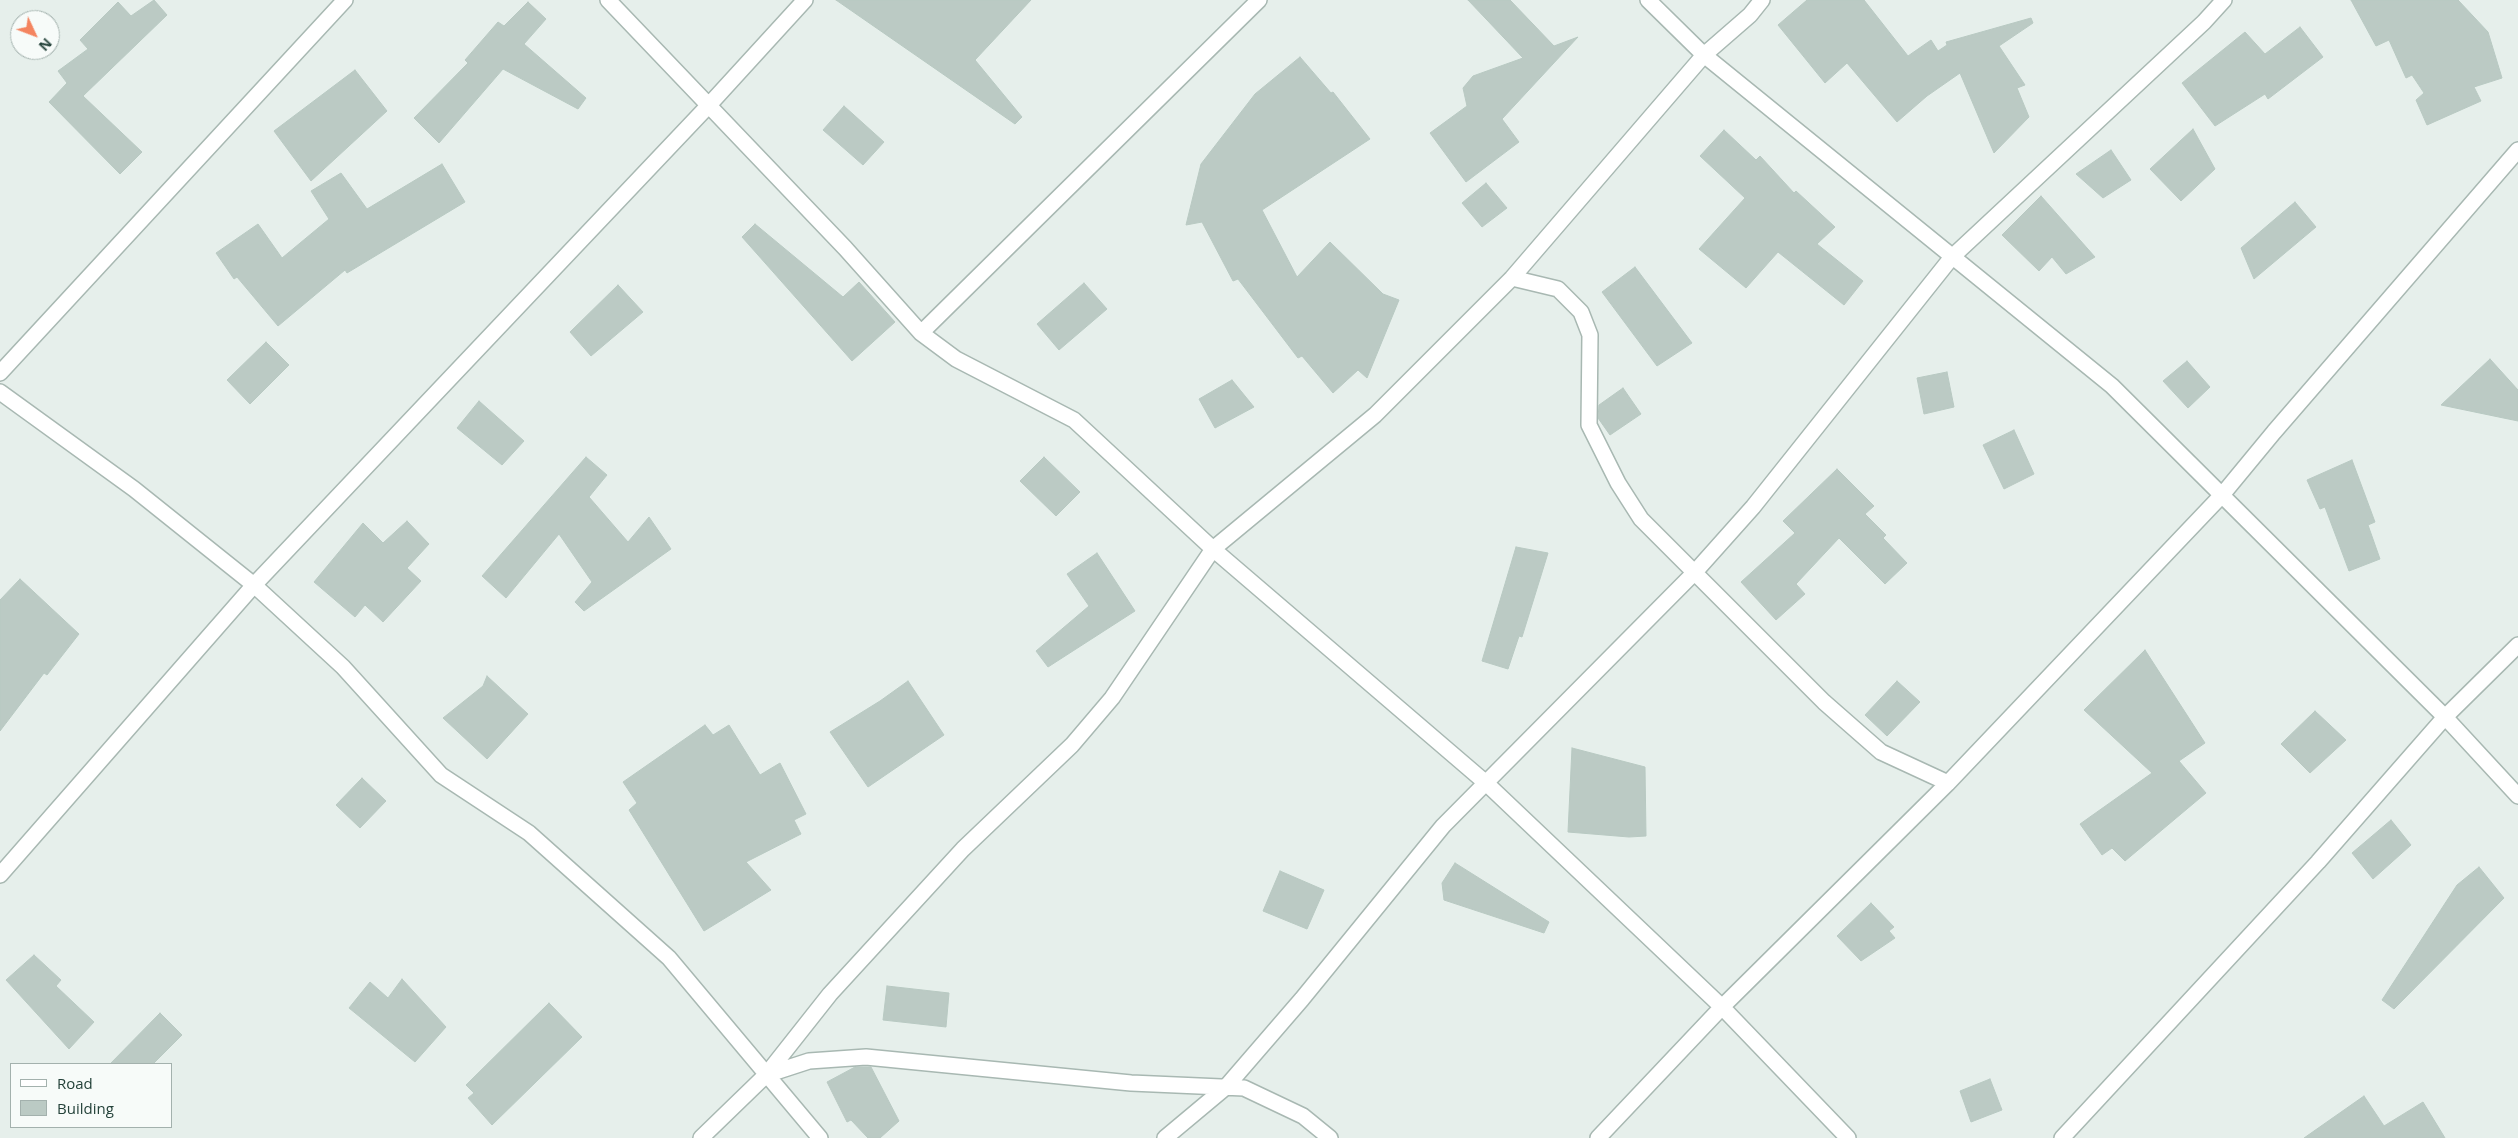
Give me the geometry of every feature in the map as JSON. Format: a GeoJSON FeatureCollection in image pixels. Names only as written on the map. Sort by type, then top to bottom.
{"type":"FeatureCollection","features":[{"type":"Feature","properties":{"kind":"street"},"geometry":{"type":"LineString","coordinates":[[0,373],[345,0]]}},
{"type":"Feature","properties":{"kind":"street"},"geometry":{"type":"LineString","coordinates":[[608,0],[846,248],[921,333],[956,359],[1074,420],[1213,549],[1486,783],[1722,1007],[1848,1138]]}},
{"type":"Feature","properties":{"kind":"street"},"geometry":{"type":"LineString","coordinates":[[0,875],[254,585],[709,105],[805,0]]}},
{"type":"Feature","properties":{"kind":"street"},"geometry":{"type":"LineString","coordinates":[[921,333],[1259,0]]}},
{"type":"Feature","properties":{"kind":"street"},"geometry":{"type":"LineString","coordinates":[[1648,0],[1704,55],[2112,386],[2445,717],[2518,796]]}},
{"type":"Feature","properties":{"kind":"street"},"geometry":{"type":"LineString","coordinates":[[701,1138],[766,1075],[830,994],[963,849],[1072,745],[1112,698],[1213,549],[1375,415],[1512,278],[1704,55],[1750,15],[1762,0]]}},
{"type":"Feature","properties":{"kind":"street"},"geometry":{"type":"LineString","coordinates":[[1165,1138],[1226,1088],[1302,1000],[1444,826],[1695,572],[1753,507],[1952,257],[2204,22],[2224,0]]}},
{"type":"Feature","properties":{"kind":"street"},"geometry":{"type":"LineString","coordinates":[[1598,1138],[1722,1007],[1948,783],[2222,495],[2274,432],[2518,150]]}},
{"type":"Feature","properties":{"kind":"street"},"geometry":{"type":"LineString","coordinates":[[1512,278],[1558,288],[1581,312],[1590,335],[1589,425],[1618,484],[1641,519],[1824,702],[1881,752],[1948,783]]}},
{"type":"Feature","properties":{"kind":"street"},"geometry":{"type":"LineString","coordinates":[[0,392],[134,489],[254,585],[343,667],[441,775],[529,833],[669,958],[820,1138]]}},
{"type":"Feature","properties":{"kind":"street"},"geometry":{"type":"LineString","coordinates":[[2062,1138],[2318,862],[2445,717],[2518,645]]}},
{"type":"Feature","properties":{"kind":"street"},"geometry":{"type":"LineString","coordinates":[[766,1075],[810,1061],[866,1057],[1122,1082],[1244,1088],[1304,1116],[1330,1138]]}},
{"type":"Feature","properties":{"kind":"building"},"geometry":{"type":"Polygon","coordinates":[[[154,0],[167,15],[83,96],[142,152],[120,174],[49,102],[67,83],[58,71],[88,49],[80,40],[118,2],[131,16],[154,0]]]}},
{"type":"Feature","properties":{"kind":"building"},"geometry":{"type":"Polygon","coordinates":[[[836,0],[1031,0],[975,60],[1022,117],[1015,124],[836,0]]]}},
{"type":"Feature","properties":{"kind":"building"},"geometry":{"type":"Polygon","coordinates":[[[1468,0],[1510,0],[1554,46],[1578,37],[1502,119],[1519,142],[1466,182],[1430,133],[1467,106],[1463,88],[1473,76],[1523,58],[1468,0]]]}},
{"type":"Feature","properties":{"kind":"building"},"geometry":{"type":"Polygon","coordinates":[[[1807,0],[1864,0],[1908,56],[1931,40],[1938,51],[1947,45],[1946,42],[2031,18],[2033,23],[1999,46],[2025,85],[2017,88],[2029,117],[1994,153],[1960,73],[1927,96],[1897,122],[1847,63],[1825,83],[1778,25],[1807,0]]]}},
{"type":"Feature","properties":{"kind":"building"},"geometry":{"type":"Polygon","coordinates":[[[2351,0],[2458,0],[2488,32],[2502,78],[2474,87],[2481,101],[2427,125],[2416,100],[2424,93],[2412,75],[2406,78],[2389,40],[2376,46],[2351,0]]]}},
{"type":"Feature","properties":{"kind":"building"},"geometry":{"type":"Polygon","coordinates":[[[528,2],[546,19],[524,44],[586,98],[578,109],[503,69],[439,143],[414,118],[468,63],[465,60],[498,22],[504,26],[528,2]]]}},
{"type":"Feature","properties":{"kind":"building"},"geometry":{"type":"Polygon","coordinates":[[[2300,27],[2323,57],[2268,99],[2265,94],[2215,126],[2182,83],[2245,32],[2265,54],[2300,27]]]}},
{"type":"Feature","properties":{"kind":"building"},"geometry":{"type":"Polygon","coordinates":[[[1300,57],[1331,93],[1333,92],[1370,139],[1262,210],[1297,277],[1330,242],[1383,294],[1399,300],[1367,378],[1358,370],[1333,393],[1302,356],[1298,358],[1238,279],[1233,281],[1202,222],[1186,225],[1201,164],[1255,94],[1300,57]]]}},
{"type":"Feature","properties":{"kind":"building"},"geometry":{"type":"Polygon","coordinates":[[[355,70],[387,111],[311,181],[274,131],[355,70]]]}},
{"type":"Feature","properties":{"kind":"building"},"geometry":{"type":"Polygon","coordinates":[[[844,106],[884,142],[863,165],[823,130],[844,106]]]}},
{"type":"Feature","properties":{"kind":"building"},"geometry":{"type":"Polygon","coordinates":[[[2193,129],[2215,169],[2181,201],[2150,169],[2193,129]]]}},
{"type":"Feature","properties":{"kind":"building"},"geometry":{"type":"Polygon","coordinates":[[[1724,130],[1756,160],[1760,156],[1794,193],[1796,191],[1835,227],[1817,244],[1863,281],[1844,305],[1778,252],[1746,288],[1699,249],[1745,198],[1700,156],[1724,130]]]}},
{"type":"Feature","properties":{"kind":"building"},"geometry":{"type":"Polygon","coordinates":[[[2111,150],[2131,180],[2103,198],[2076,174],[2111,150]]]}},
{"type":"Feature","properties":{"kind":"building"},"geometry":{"type":"Polygon","coordinates":[[[442,164],[465,202],[347,273],[345,270],[278,326],[237,277],[234,279],[216,253],[258,224],[282,258],[329,219],[311,191],[341,173],[367,209],[442,164]]]}},
{"type":"Feature","properties":{"kind":"building"},"geometry":{"type":"Polygon","coordinates":[[[1486,183],[1507,208],[1482,227],[1462,203],[1486,183]]]}},
{"type":"Feature","properties":{"kind":"building"},"geometry":{"type":"Polygon","coordinates":[[[2041,196],[2095,257],[2066,274],[2052,257],[2039,271],[2002,235],[2041,196]]]}},
{"type":"Feature","properties":{"kind":"building"},"geometry":{"type":"Polygon","coordinates":[[[2295,202],[2316,227],[2254,279],[2241,248],[2295,202]]]}},
{"type":"Feature","properties":{"kind":"building"},"geometry":{"type":"Polygon","coordinates":[[[755,224],[843,297],[859,282],[895,322],[852,361],[742,237],[755,224]]]}},
{"type":"Feature","properties":{"kind":"building"},"geometry":{"type":"Polygon","coordinates":[[[1635,267],[1692,343],[1657,366],[1602,292],[1635,267]]]}},
{"type":"Feature","properties":{"kind":"building"},"geometry":{"type":"Polygon","coordinates":[[[1084,283],[1107,309],[1059,350],[1037,324],[1084,283]]]}},
{"type":"Feature","properties":{"kind":"building"},"geometry":{"type":"Polygon","coordinates":[[[618,285],[643,312],[591,356],[570,332],[618,285]]]}},
{"type":"Feature","properties":{"kind":"building"},"geometry":{"type":"Polygon","coordinates":[[[266,342],[289,365],[250,404],[227,380],[266,342]]]}},
{"type":"Feature","properties":{"kind":"building"},"geometry":{"type":"Polygon","coordinates":[[[2490,359],[2518,390],[2518,421],[2441,405],[2490,359]]]}},
{"type":"Feature","properties":{"kind":"building"},"geometry":{"type":"Polygon","coordinates":[[[2187,361],[2210,387],[2188,408],[2163,381],[2187,361]]]}},
{"type":"Feature","properties":{"kind":"building"},"geometry":{"type":"Polygon","coordinates":[[[1947,372],[1954,407],[1924,414],[1917,378],[1947,372]]]}},
{"type":"Feature","properties":{"kind":"building"},"geometry":{"type":"Polygon","coordinates":[[[1232,380],[1254,407],[1215,428],[1199,399],[1232,380]]]}},
{"type":"Feature","properties":{"kind":"building"},"geometry":{"type":"Polygon","coordinates":[[[1623,388],[1641,414],[1610,435],[1598,418],[1599,405],[1623,388]]]}},
{"type":"Feature","properties":{"kind":"building"},"geometry":{"type":"Polygon","coordinates":[[[479,401],[524,441],[502,465],[457,428],[479,401]]]}},
{"type":"Feature","properties":{"kind":"building"},"geometry":{"type":"Polygon","coordinates":[[[2014,430],[2034,474],[2004,489],[1983,445],[2014,430]]]}},
{"type":"Feature","properties":{"kind":"building"},"geometry":{"type":"Polygon","coordinates":[[[586,457],[607,475],[589,497],[628,542],[649,517],[671,549],[584,611],[575,602],[592,582],[559,534],[506,598],[482,576],[586,457]]]}},
{"type":"Feature","properties":{"kind":"building"},"geometry":{"type":"Polygon","coordinates":[[[1044,457],[1080,492],[1056,516],[1020,481],[1044,457]]]}},
{"type":"Feature","properties":{"kind":"building"},"geometry":{"type":"Polygon","coordinates":[[[2352,460],[2375,522],[2368,525],[2380,559],[2349,571],[2325,507],[2320,509],[2307,480],[2352,460]]]}},
{"type":"Feature","properties":{"kind":"building"},"geometry":{"type":"Polygon","coordinates":[[[1837,469],[1874,506],[1865,514],[1886,535],[1883,538],[1907,563],[1885,584],[1839,538],[1796,584],[1805,594],[1776,620],[1741,582],[1795,533],[1783,521],[1837,469]]]}},
{"type":"Feature","properties":{"kind":"building"},"geometry":{"type":"Polygon","coordinates":[[[407,521],[429,544],[407,568],[421,581],[383,622],[365,605],[355,617],[314,582],[363,523],[383,543],[407,521]]]}},
{"type":"Feature","properties":{"kind":"building"},"geometry":{"type":"Polygon","coordinates":[[[1516,547],[1548,553],[1522,637],[1519,636],[1508,669],[1482,661],[1516,547]]]}},
{"type":"Feature","properties":{"kind":"building"},"geometry":{"type":"Polygon","coordinates":[[[1097,553],[1135,611],[1048,667],[1036,651],[1089,606],[1067,574],[1097,553]]]}},
{"type":"Feature","properties":{"kind":"building"},"geometry":{"type":"Polygon","coordinates":[[[20,579],[79,634],[47,675],[44,673],[0,731],[0,600],[20,579]]]}},
{"type":"Feature","properties":{"kind":"building"},"geometry":{"type":"Polygon","coordinates":[[[2145,650],[2205,743],[2179,761],[2206,793],[2125,861],[2112,848],[2102,855],[2080,824],[2152,773],[2084,710],[2145,650]]]}},
{"type":"Feature","properties":{"kind":"building"},"geometry":{"type":"Polygon","coordinates":[[[487,676],[528,714],[487,759],[443,718],[483,686],[487,676]]]}},
{"type":"Feature","properties":{"kind":"building"},"geometry":{"type":"Polygon","coordinates":[[[908,681],[944,735],[868,787],[830,732],[908,681]]]}},
{"type":"Feature","properties":{"kind":"building"},"geometry":{"type":"Polygon","coordinates":[[[1897,681],[1920,702],[1887,736],[1865,715],[1897,681]]]}},
{"type":"Feature","properties":{"kind":"building"},"geometry":{"type":"Polygon","coordinates":[[[2315,711],[2346,740],[2310,773],[2281,744],[2315,711]]]}},
{"type":"Feature","properties":{"kind":"building"},"geometry":{"type":"Polygon","coordinates":[[[705,725],[713,735],[729,725],[760,775],[780,763],[806,814],[794,820],[801,834],[746,862],[771,890],[704,931],[629,810],[637,803],[623,782],[705,725]]]}},
{"type":"Feature","properties":{"kind":"building"},"geometry":{"type":"Polygon","coordinates":[[[1572,748],[1645,767],[1646,836],[1629,837],[1568,832],[1572,748]]]}},
{"type":"Feature","properties":{"kind":"building"},"geometry":{"type":"Polygon","coordinates":[[[362,778],[386,801],[360,828],[336,805],[362,778]]]}},
{"type":"Feature","properties":{"kind":"building"},"geometry":{"type":"Polygon","coordinates":[[[2391,820],[2411,845],[2373,879],[2352,853],[2391,820]]]}},
{"type":"Feature","properties":{"kind":"building"},"geometry":{"type":"Polygon","coordinates":[[[1455,863],[1549,922],[1544,933],[1444,900],[1442,883],[1455,863]]]}},
{"type":"Feature","properties":{"kind":"building"},"geometry":{"type":"Polygon","coordinates":[[[2479,867],[2504,898],[2394,1009],[2382,1000],[2457,885],[2479,867]]]}},
{"type":"Feature","properties":{"kind":"building"},"geometry":{"type":"Polygon","coordinates":[[[1280,871],[1324,890],[1307,929],[1263,911],[1280,871]]]}},
{"type":"Feature","properties":{"kind":"building"},"geometry":{"type":"Polygon","coordinates":[[[1871,903],[1894,927],[1889,931],[1895,938],[1861,961],[1837,936],[1871,903]]]}},
{"type":"Feature","properties":{"kind":"building"},"geometry":{"type":"Polygon","coordinates":[[[34,955],[61,980],[56,986],[94,1022],[69,1049],[6,980],[34,955]]]}},
{"type":"Feature","properties":{"kind":"building"},"geometry":{"type":"Polygon","coordinates":[[[402,979],[446,1027],[415,1062],[349,1008],[370,982],[388,998],[402,979]]]}},
{"type":"Feature","properties":{"kind":"building"},"geometry":{"type":"Polygon","coordinates":[[[887,986],[949,993],[946,1027],[883,1020],[887,986]]]}},
{"type":"Feature","properties":{"kind":"building"},"geometry":{"type":"Polygon","coordinates":[[[549,1003],[582,1037],[492,1125],[468,1098],[474,1093],[466,1085],[549,1003]]]}},
{"type":"Feature","properties":{"kind":"building"},"geometry":{"type":"Polygon","coordinates":[[[160,1013],[182,1035],[154,1063],[111,1063],[160,1013]]]}},
{"type":"Feature","properties":{"kind":"building"},"geometry":{"type":"Polygon","coordinates":[[[855,1067],[871,1067],[899,1121],[880,1138],[868,1138],[851,1120],[847,1122],[827,1082],[855,1067]]]}},
{"type":"Feature","properties":{"kind":"building"},"geometry":{"type":"Polygon","coordinates":[[[1990,1079],[2002,1110],[1971,1122],[1960,1091],[1990,1079]]]}},
{"type":"Feature","properties":{"kind":"building"},"geometry":{"type":"Polygon","coordinates":[[[2364,1096],[2384,1126],[2423,1102],[2445,1138],[2304,1138],[2364,1096]]]}}]}
